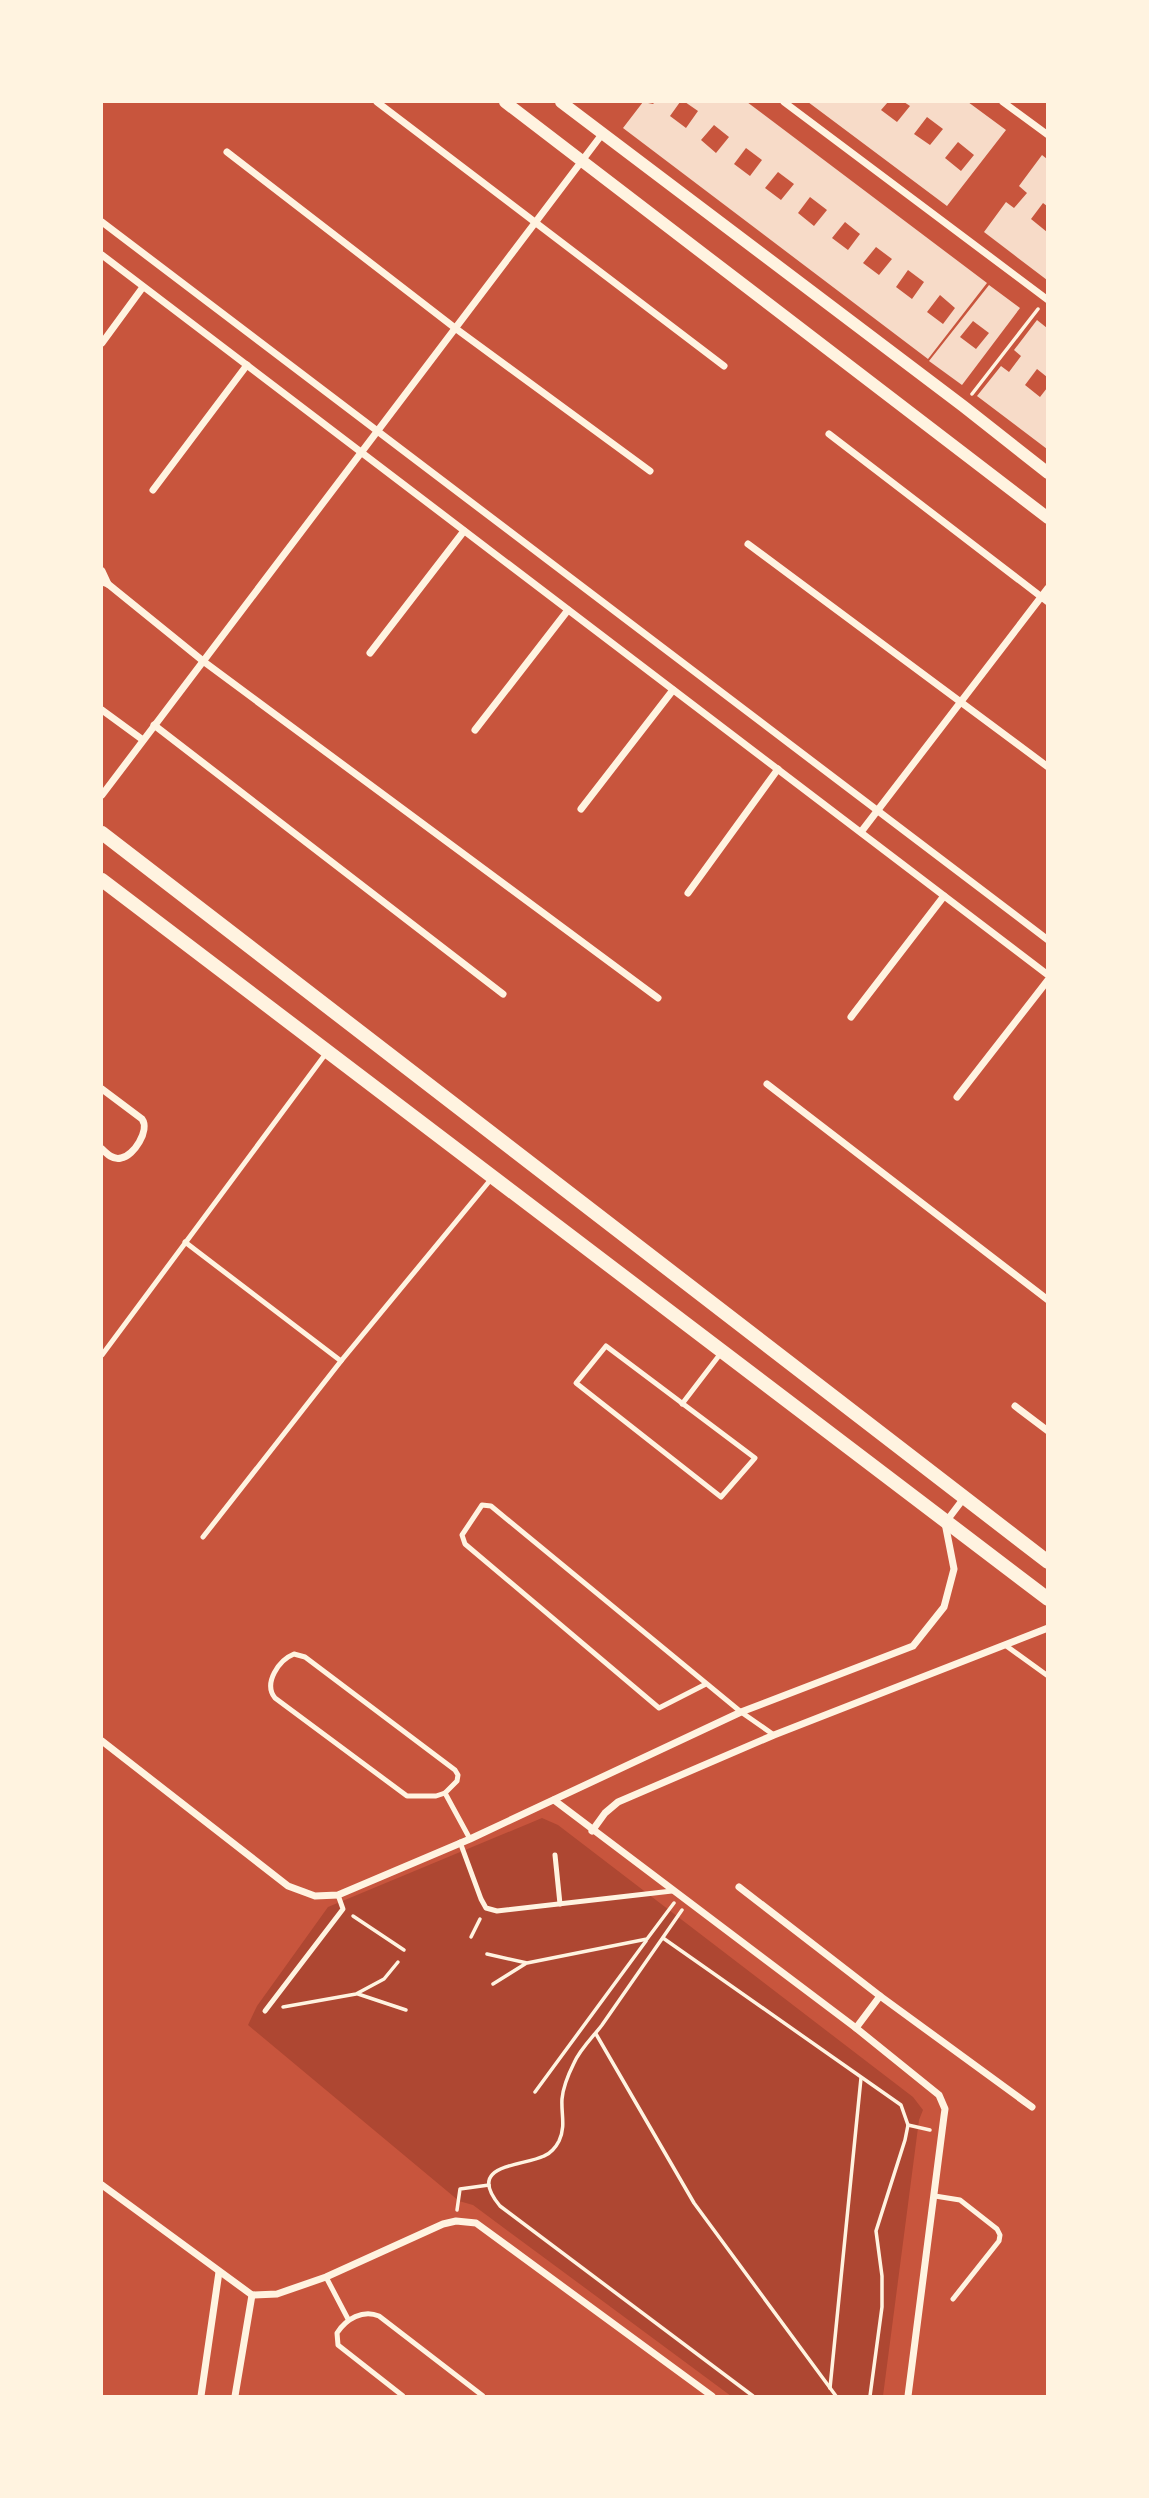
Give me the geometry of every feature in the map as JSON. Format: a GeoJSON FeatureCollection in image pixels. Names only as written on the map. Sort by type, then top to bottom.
{"type":"FeatureCollection","features":[{"type":"Feature","properties":{"kind":"main road"},"geometry":{"type":"LineString","coordinates":[[102,833],[503,1145],[662,1263],[1048,1562]]}},
{"type":"Feature","properties":{"kind":"main road"},"geometry":{"type":"LineString","coordinates":[[102,880],[1048,1599]]}},
{"type":"Feature","properties":{"kind":"street"},"geometry":{"type":"LineString","coordinates":[[377,102],[724,366]]}},
{"type":"Feature","properties":{"kind":"street"},"geometry":{"type":"LineString","coordinates":[[505,102],[1048,518]]}},
{"type":"Feature","properties":{"kind":"street"},"geometry":{"type":"LineString","coordinates":[[561,102],[1048,473]]}},
{"type":"Feature","properties":{"kind":"street"},"geometry":{"type":"LineString","coordinates":[[784,102],[1046,300]]}},
{"type":"Feature","properties":{"kind":"street"},"geometry":{"type":"LineString","coordinates":[[1003,102],[1048,135]]}},
{"type":"Feature","properties":{"kind":"street"},"geometry":{"type":"LineString","coordinates":[[102,795],[603,133]]}},
{"type":"Feature","properties":{"kind":"street"},"geometry":{"type":"LineString","coordinates":[[227,152],[455,328],[650,471]]}},
{"type":"Feature","properties":{"kind":"street"},"geometry":{"type":"LineString","coordinates":[[102,222],[1048,940]]}},
{"type":"Feature","properties":{"kind":"street"},"geometry":{"type":"LineString","coordinates":[[102,255],[1048,977],[957,1097]]}},
{"type":"Feature","properties":{"kind":"street"},"geometry":{"type":"LineString","coordinates":[[102,343],[143,287]]}},
{"type":"Feature","properties":{"kind":"street"},"geometry":{"type":"LineString","coordinates":[[153,490],[247,365]]}},
{"type":"Feature","properties":{"kind":"street"},"geometry":{"type":"LineString","coordinates":[[829,434],[1044,599]]}},
{"type":"Feature","properties":{"kind":"street"},"geometry":{"type":"LineString","coordinates":[[370,653],[464,531]]}},
{"type":"Feature","properties":{"kind":"street"},"geometry":{"type":"LineString","coordinates":[[748,544],[1048,768]]}},
{"type":"Feature","properties":{"kind":"street"},"geometry":{"type":"LineString","coordinates":[[102,571],[105,583],[203,661],[658,998]]}},
{"type":"Feature","properties":{"kind":"street"},"geometry":{"type":"LineString","coordinates":[[861,832],[960,702],[1044,599],[1048,588]]}},
{"type":"Feature","properties":{"kind":"street"},"geometry":{"type":"LineString","coordinates":[[475,730],[568,610]]}},
{"type":"Feature","properties":{"kind":"street"},"geometry":{"type":"LineString","coordinates":[[581,809],[673,690]]}},
{"type":"Feature","properties":{"kind":"street"},"geometry":{"type":"LineString","coordinates":[[102,710],[143,740]]}},
{"type":"Feature","properties":{"kind":"street"},"geometry":{"type":"LineString","coordinates":[[154,725],[503,994]]}},
{"type":"Feature","properties":{"kind":"street"},"geometry":{"type":"LineString","coordinates":[[688,893],[778,769]]}},
{"type":"Feature","properties":{"kind":"street"},"geometry":{"type":"LineString","coordinates":[[851,1017],[944,896]]}},
{"type":"Feature","properties":{"kind":"street"},"geometry":{"type":"LineString","coordinates":[[767,1084],[1048,1300]]}},
{"type":"Feature","properties":{"kind":"street"},"geometry":{"type":"LineString","coordinates":[[102,1089],[146,1124],[145,1132],[128,1155],[120,1159],[102,1149]]}},
{"type":"Feature","properties":{"kind":"street"},"geometry":{"type":"LineString","coordinates":[[1015,1406],[1048,1431]]}},
{"type":"Feature","properties":{"kind":"street"},"geometry":{"type":"LineString","coordinates":[[102,1741],[288,1886],[315,1896],[338,1895],[470,1839],[741,1712],[914,1646],[944,1607],[954,1569],[945,1523],[964,1498]]}},
{"type":"Feature","properties":{"kind":"street"},"geometry":{"type":"LineString","coordinates":[[592,1831],[605,1813],[618,1802],[774,1735],[1048,1628]]}},
{"type":"Feature","properties":{"kind":"street"},"geometry":{"type":"LineString","coordinates":[[554,1800],[856,2028],[939,2095],[945,2109],[943,2133],[908,2396]]}},
{"type":"Feature","properties":{"kind":"street"},"geometry":{"type":"LineString","coordinates":[[739,1887],[880,1996],[1032,2107]]}},
{"type":"Feature","properties":{"kind":"street"},"geometry":{"type":"LineString","coordinates":[[856,2028],[880,1996]]}},
{"type":"Feature","properties":{"kind":"street"},"geometry":{"type":"LineString","coordinates":[[102,2185],[252,2295],[277,2294],[326,2277],[443,2224],[456,2221],[476,2223],[712,2396]]}},
{"type":"Feature","properties":{"kind":"street"},"geometry":{"type":"LineString","coordinates":[[201,2396],[219,2272]]}},
{"type":"Feature","properties":{"kind":"street"},"geometry":{"type":"LineString","coordinates":[[235,2396],[252,2295]]}},
{"type":"Feature","properties":{"kind":"lane"},"geometry":{"type":"LineString","coordinates":[[102,1355],[327,1052]]}},
{"type":"Feature","properties":{"kind":"lane"},"geometry":{"type":"LineString","coordinates":[[203,1537],[341,1361],[492,1178]]}},
{"type":"Feature","properties":{"kind":"lane"},"geometry":{"type":"LineString","coordinates":[[185,1242],[341,1361]]}},
{"type":"Feature","properties":{"kind":"lane"},"geometry":{"type":"LineString","coordinates":[[606,1346],[682,1404],[755,1458],[721,1497],[576,1383],[606,1346]]}},
{"type":"Feature","properties":{"kind":"lane"},"geometry":{"type":"LineString","coordinates":[[682,1404],[722,1353]]}},
{"type":"Feature","properties":{"kind":"lane"},"geometry":{"type":"LineString","coordinates":[[706,1684],[659,1708],[465,1544],[462,1535],[482,1505],[491,1506],[706,1684],[774,1735]]}},
{"type":"Feature","properties":{"kind":"lane"},"geometry":{"type":"LineString","coordinates":[[1005,1644],[1048,1676]]}},
{"type":"Feature","properties":{"kind":"lane"},"geometry":{"type":"LineString","coordinates":[[294,1654],[305,1657],[455,1770],[457,1781],[445,1793],[436,1796],[407,1796],[275,1698],[270,1682],[285,1660],[294,1654]]}},
{"type":"Feature","properties":{"kind":"lane"},"geometry":{"type":"LineString","coordinates":[[445,1793],[470,1839]]}},
{"type":"Feature","properties":{"kind":"lane"},"geometry":{"type":"LineString","coordinates":[[460,1842],[481,1899],[486,1908],[497,1912],[676,1894]]}},
{"type":"Feature","properties":{"kind":"lane"},"geometry":{"type":"LineString","coordinates":[[555,1855],[560,1904]]}},
{"type":"Feature","properties":{"kind":"lane"},"geometry":{"type":"LineString","coordinates":[[265,2011],[343,1909],[338,1895]]}},
{"type":"Feature","properties":{"kind":"lane"},"geometry":{"type":"LineString","coordinates":[[935,2196],[960,2200],[997,2229],[1000,2235],[999,2241],[953,2299]]}},
{"type":"Feature","properties":{"kind":"lane"},"geometry":{"type":"LineString","coordinates":[[326,2277],[348,2319]]}},
{"type":"Feature","properties":{"kind":"lane"},"geometry":{"type":"LineString","coordinates":[[402,2396],[338,2345],[337,2333],[348,2319],[369,2314],[379,2316],[483,2396]]}},
{"type":"Feature","properties":{"kind":"path"},"geometry":{"type":"LineString","coordinates":[[963,406],[1046,300]]}},
{"type":"Feature","properties":{"kind":"path"},"geometry":{"type":"LineString","coordinates":[[535,2092],[647,1939],[676,1894]]}},
{"type":"Feature","properties":{"kind":"path"},"geometry":{"type":"LineString","coordinates":[[688,1902],[575,2060],[565,2085],[562,2100],[564,2124],[558,2143],[547,2156],[499,2168],[491,2176],[489,2185],[492,2196],[500,2206],[753,2396]]}},
{"type":"Feature","properties":{"kind":"path"},"geometry":{"type":"LineString","coordinates":[[471,1937],[486,1908]]}},
{"type":"Feature","properties":{"kind":"path"},"geometry":{"type":"LineString","coordinates":[[343,1909],[404,1950]]}},
{"type":"Feature","properties":{"kind":"path"},"geometry":{"type":"LineString","coordinates":[[663,1938],[901,2105],[908,2125],[876,2231],[882,2276],[882,2307],[870,2396]]}},
{"type":"Feature","properties":{"kind":"path"},"geometry":{"type":"LineString","coordinates":[[494,1984],[527,1963],[647,1939]]}},
{"type":"Feature","properties":{"kind":"path"},"geometry":{"type":"LineString","coordinates":[[488,1954],[527,1963]]}},
{"type":"Feature","properties":{"kind":"path"},"geometry":{"type":"LineString","coordinates":[[265,2011],[356,1994],[384,1979],[398,1962]]}},
{"type":"Feature","properties":{"kind":"path"},"geometry":{"type":"LineString","coordinates":[[356,1994],[406,2010]]}},
{"type":"Feature","properties":{"kind":"path"},"geometry":{"type":"LineString","coordinates":[[596,2034],[694,2203],[836,2396]]}},
{"type":"Feature","properties":{"kind":"path"},"geometry":{"type":"LineString","coordinates":[[830,2388],[861,2078]]}},
{"type":"Feature","properties":{"kind":"path"},"geometry":{"type":"LineString","coordinates":[[908,2125],[943,2133]]}},
{"type":"Feature","properties":{"kind":"path"},"geometry":{"type":"LineString","coordinates":[[456,2221],[460,2189],[489,2185]]}},
{"type":"Feature","properties":{"kind":"shaded area"},"geometry":{"type":"Polygon","coordinates":[[[542,1818],[558,1825],[913,2097],[923,2110],[919,2120],[883,2396],[731,2396],[473,2205],[459,2201],[248,2025],[257,2006],[328,1907],[542,1818]]]}},
{"type":"Feature","properties":{"kind":"building"},"geometry":{"type":"Polygon","coordinates":[[[643,102],[680,102],[670,116],[686,128],[698,111],[685,102],[747,102],[987,283],[928,359],[623,128],[643,102]],[[714,125],[701,140],[716,153],[729,137],[714,125]],[[746,148],[734,164],[750,176],[762,160],[746,148]],[[778,172],[765,188],[781,200],[794,184],[778,172]],[[810,197],[798,213],[814,226],[827,210],[810,197]],[[845,222],[832,238],[848,250],[860,234],[845,222]],[[876,247],[863,263],[879,275],[892,259],[876,247]],[[908,270],[896,287],[912,299],[924,282],[908,270]],[[940,295],[927,312],[943,324],[955,308],[940,295]]]}},
{"type":"Feature","properties":{"kind":"building"},"geometry":{"type":"Polygon","coordinates":[[[808,102],[888,102],[881,110],[897,122],[910,106],[904,102],[968,102],[1006,130],[947,206],[808,102]],[[927,117],[914,134],[930,145],[943,129],[927,117]],[[958,142],[945,158],[961,171],[974,155],[958,142]]]}},
{"type":"Feature","properties":{"kind":"building"},"geometry":{"type":"Polygon","coordinates":[[[1042,155],[1047,159],[1047,206],[1043,203],[1031,219],[1047,232],[1047,280],[984,232],[1006,202],[1014,208],[1027,193],[1019,186],[1042,155]]]}},
{"type":"Feature","properties":{"kind":"building"},"geometry":{"type":"Polygon","coordinates":[[[989,285],[1020,308],[962,385],[929,361],[989,285]],[[973,321],[960,337],[976,349],[989,333],[973,321]]]}},
{"type":"Feature","properties":{"kind":"building"},"geometry":{"type":"Polygon","coordinates":[[[1037,320],[1047,328],[1047,377],[1037,369],[1025,385],[1040,397],[1047,388],[1047,449],[977,396],[1001,366],[1009,372],[1021,356],[1014,350],[1037,320]]]}}]}
